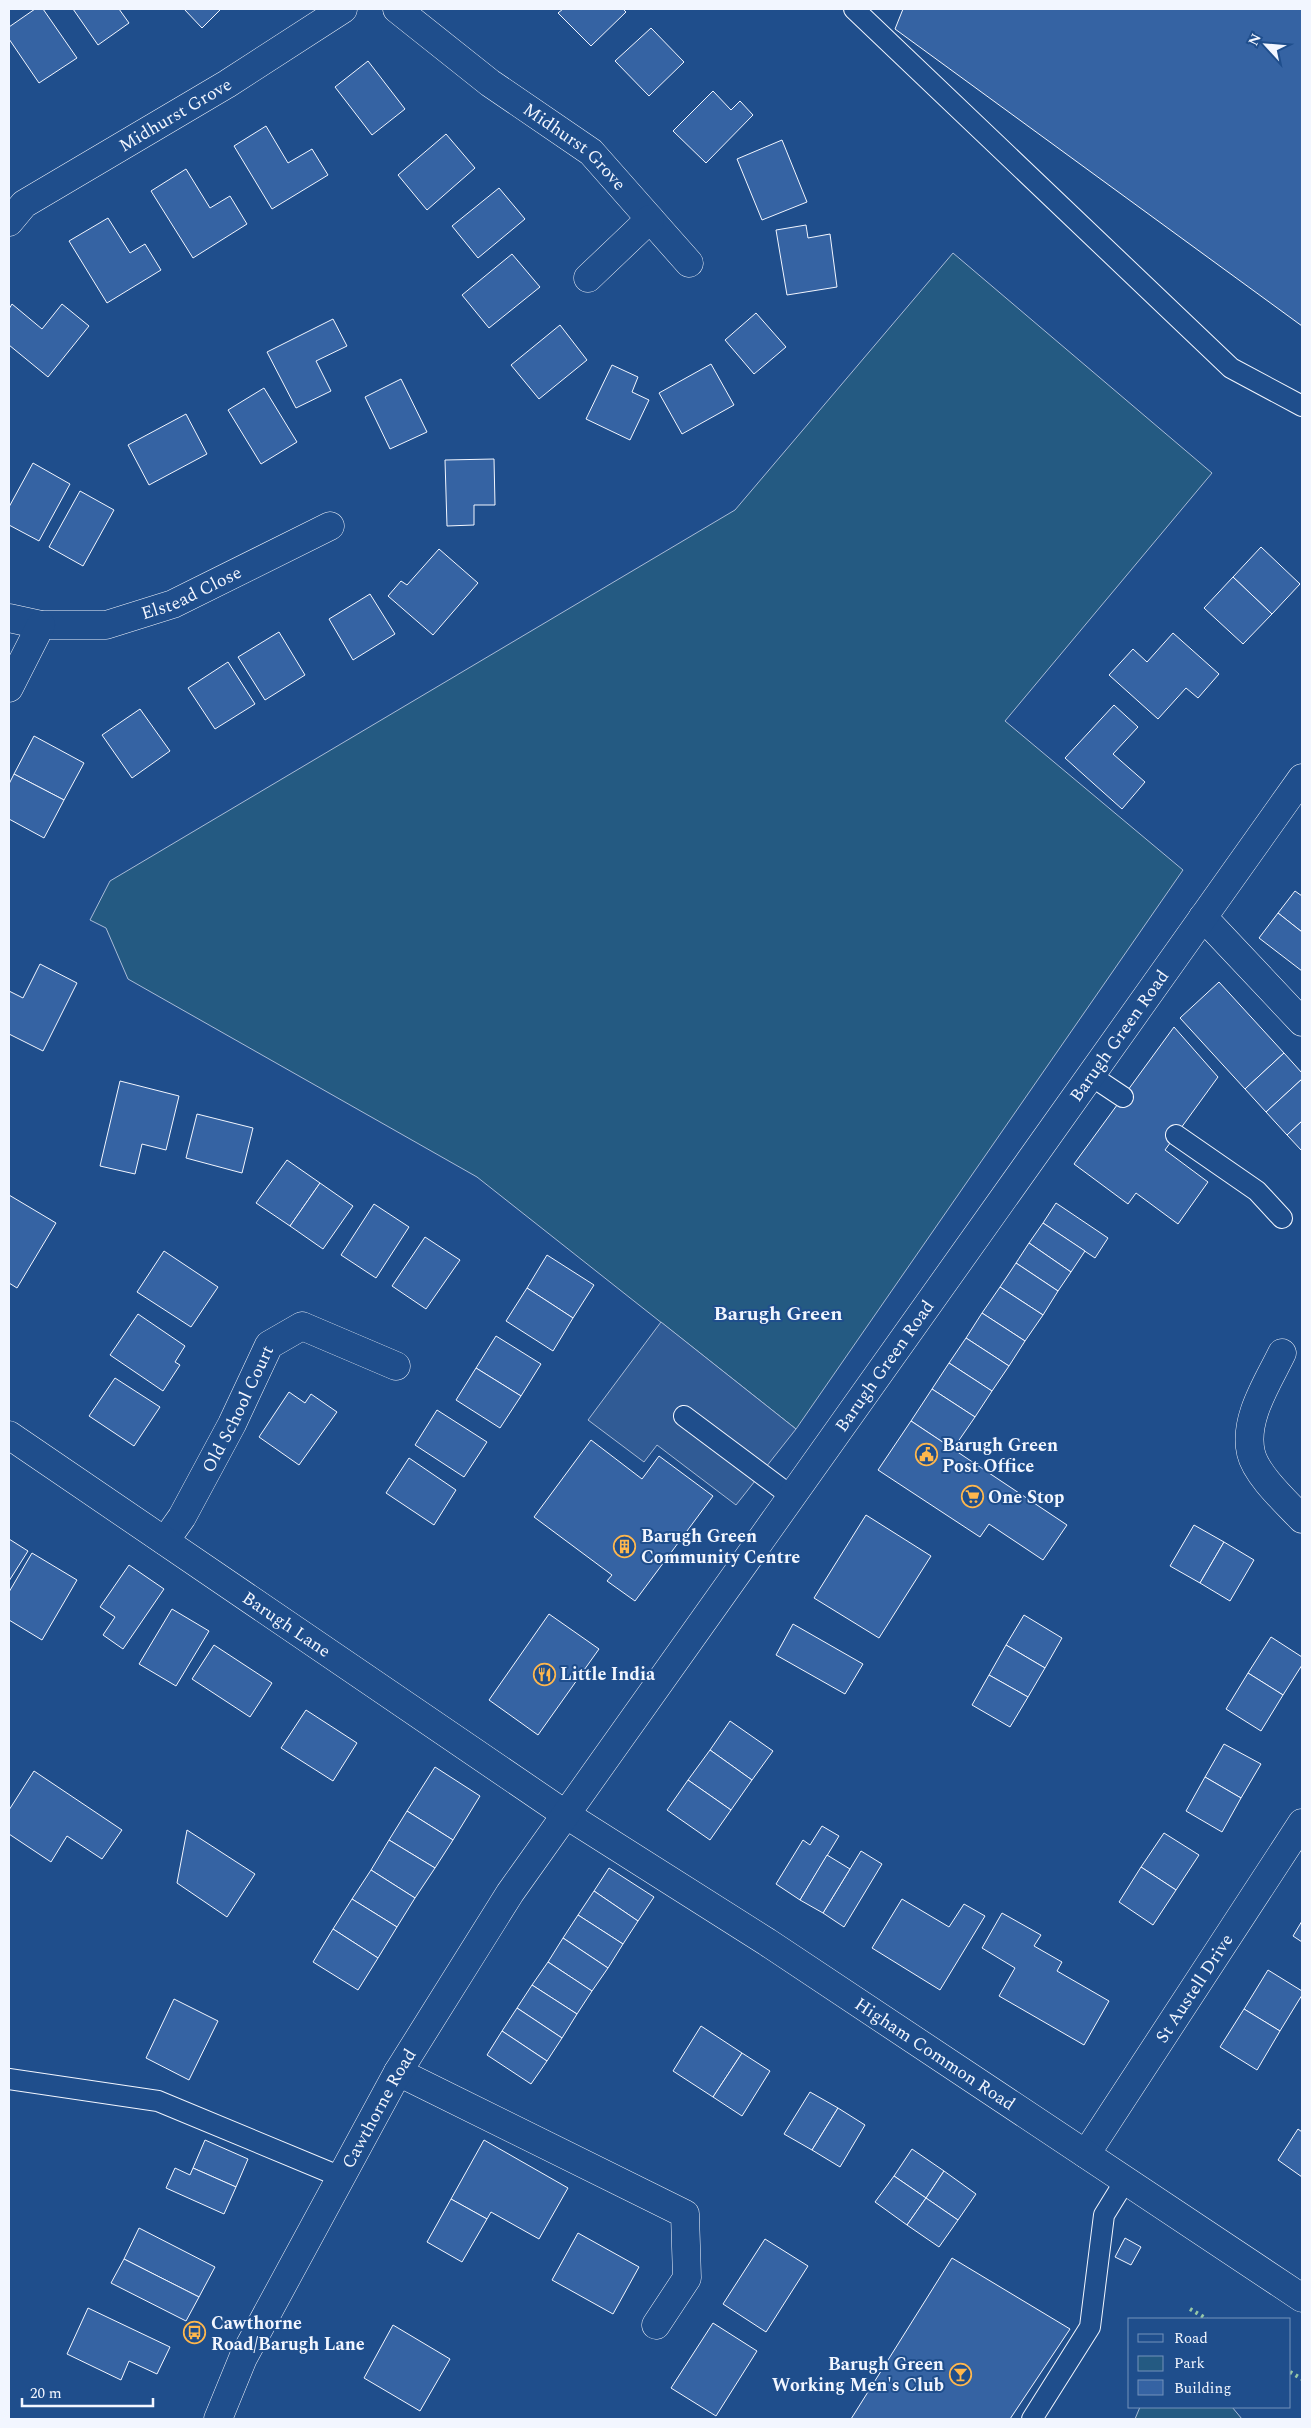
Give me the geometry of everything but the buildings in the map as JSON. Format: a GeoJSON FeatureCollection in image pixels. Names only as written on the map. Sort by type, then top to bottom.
{"type":"FeatureCollection","features":[{"type":"Feature","properties":{"kind":"street","name":"Midhurst Grove"},"geometry":{"type":"LineString","coordinates":[[9,222],[24,204],[227,84],[343,9]]}},
{"type":"Feature","properties":{"kind":"street","name":"Midhurst Grove"},"geometry":{"type":"LineString","coordinates":[[397,9],[490,83],[591,152],[689,263]]}},
{"type":"Feature","properties":{"kind":"street"},"geometry":{"type":"LineString","coordinates":[[588,278],[650,219]]}},
{"type":"Feature","properties":{"kind":"street","name":"Elstead Close"},"geometry":{"type":"LineString","coordinates":[[9,618],[41,625],[106,625],[173,604],[330,526]]}},
{"type":"Feature","properties":{"kind":"street"},"geometry":{"type":"LineString","coordinates":[[9,688],[41,625]]}},
{"type":"Feature","properties":{"kind":"street","name":"Barugh Green Road"},"geometry":{"type":"LineString","coordinates":[[565,1814],[1302,778]]}},
{"type":"Feature","properties":{"kind":"street"},"geometry":{"type":"LineString","coordinates":[[1203,917],[1302,1022]]}},
{"type":"Feature","properties":{"kind":"street","name":"Old School Court"},"geometry":{"type":"LineString","coordinates":[[165,1541],[182,1517],[232,1424],[269,1345],[302,1326],[396,1366]]}},
{"type":"Feature","properties":{"kind":"street"},"geometry":{"type":"LineString","coordinates":[[1282,1353],[1257,1405],[1251,1428],[1251,1454],[1264,1476],[1302,1519]]}},
{"type":"Feature","properties":{"kind":"street","name":"Barugh Lane"},"geometry":{"type":"LineString","coordinates":[[9,1435],[565,1814]]}},
{"type":"Feature","properties":{"kind":"street","name":"Cawthorne Road"},"geometry":{"type":"LineString","coordinates":[[218,2419],[243,2358],[398,2072],[510,1893],[565,1814]]}},
{"type":"Feature","properties":{"kind":"street","name":"Higham Common Road"},"geometry":{"type":"LineString","coordinates":[[565,1814],[767,1942],[1302,2298]]}},
{"type":"Feature","properties":{"kind":"street","name":"St Austell Drive"},"geometry":{"type":"LineString","coordinates":[[1086,2154],[1302,1823]]}},
{"type":"Feature","properties":{"kind":"street"},"geometry":{"type":"LineString","coordinates":[[398,2072],[685,2214],[687,2278],[656,2325]]}},
{"type":"Feature","properties":{"kind":"lane"},"geometry":{"type":"LineString","coordinates":[[854,9],[1231,368],[1302,406]]}},
{"type":"Feature","properties":{"kind":"lane"},"geometry":{"type":"LineString","coordinates":[[1090,1075],[1123,1097]]}},
{"type":"Feature","properties":{"kind":"lane"},"geometry":{"type":"LineString","coordinates":[[1176,1134],[1257,1191],[1282,1218]]}},
{"type":"Feature","properties":{"kind":"lane"},"geometry":{"type":"LineString","coordinates":[[684,1416],[791,1496]]}},
{"type":"Feature","properties":{"kind":"lane"},"geometry":{"type":"LineString","coordinates":[[9,2079],[158,2101],[341,2177]]}},
{"type":"Feature","properties":{"kind":"lane"},"geometry":{"type":"LineString","coordinates":[[1032,2419],[1090,2327],[1104,2215],[1125,2181]]}},
{"type":"Feature","properties":{"kind":"green space"},"geometry":{"type":"Polygon","coordinates":[[[953,253],[1212,473],[1005,721],[1183,870],[796,1429],[477,1177],[128,979],[106,928],[90,920],[110,881],[735,510],[953,253]]]}},
{"type":"Feature","properties":{"kind":"green space"},"geometry":{"type":"Polygon","coordinates":[[[1140,2408],[1233,2408],[1242,2419],[1135,2419],[1140,2408]]]}},
{"type":"Feature","properties":{"kind":"shaded area"},"geometry":{"type":"Polygon","coordinates":[[[661,1322],[796,1429],[736,1505],[657,1445],[644,1462],[588,1420],[661,1322]]]}},
{"type":"Feature","properties":{"kind":"hedge"},"geometry":{"type":"LineString","coordinates":[[1190,2309],[1205,2318]]}},
{"type":"Feature","properties":{"kind":"hedge"},"geometry":{"type":"LineString","coordinates":[[1291,2373],[1302,2379]]}},
{"type":"Feature","properties":{"kind":"place","name":"Barugh Green Post Office"},"geometry":{"type":"Point","coordinates":[926,1455]}},
{"type":"Feature","properties":{"kind":"place","name":"One Stop"},"geometry":{"type":"Point","coordinates":[972,1497]}},
{"type":"Feature","properties":{"kind":"place","name":"Barugh Green Community Centre"},"geometry":{"type":"Point","coordinates":[625,1546]}},
{"type":"Feature","properties":{"kind":"place","name":"Little India"},"geometry":{"type":"Point","coordinates":[544,1674]}},
{"type":"Feature","properties":{"kind":"place","name":"Cawthorne Road/Barugh Lane"},"geometry":{"type":"Point","coordinates":[195,2333]}},
{"type":"Feature","properties":{"kind":"place","name":"Barugh Green Working Men's Club"},"geometry":{"type":"Point","coordinates":[960,2374]}},
{"type":"Feature","properties":{"kind":"district","name":"Barugh Green"},"geometry":{"type":"Point","coordinates":[778,1313]}}]}
